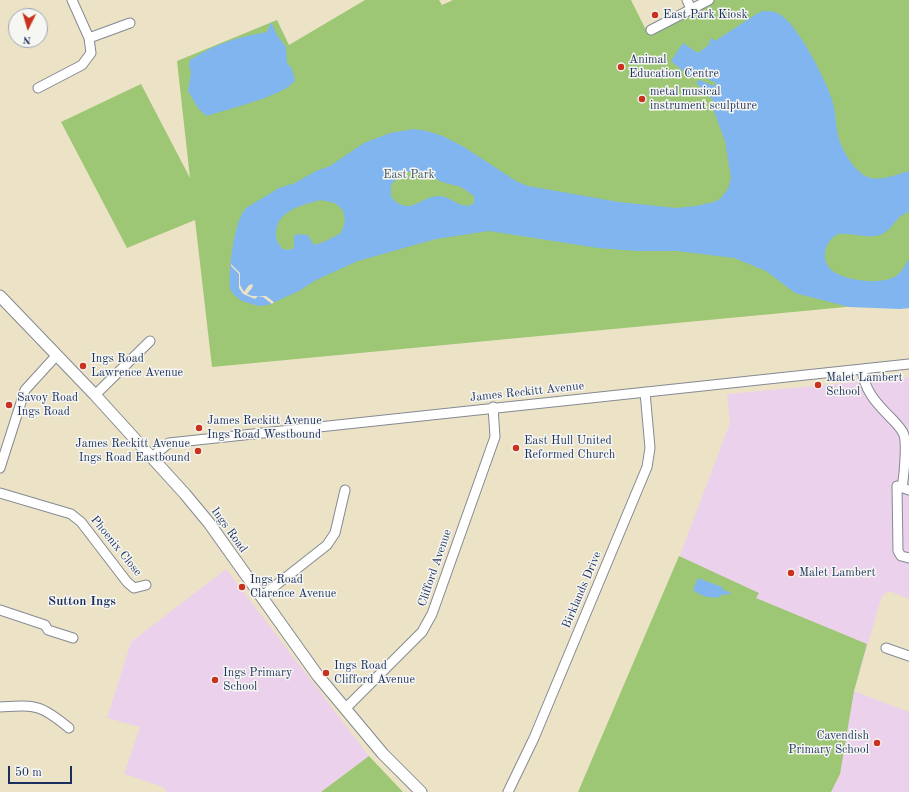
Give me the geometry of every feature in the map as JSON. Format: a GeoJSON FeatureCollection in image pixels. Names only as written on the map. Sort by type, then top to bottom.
{"type":"FeatureCollection","features":[{"type":"Feature","properties":{"kind":"street"},"geometry":{"type":"LineString","coordinates":[[38,88],[82,64],[91,53],[88,38],[72,0]]}},
{"type":"Feature","properties":{"kind":"street"},"geometry":{"type":"LineString","coordinates":[[687,0],[691,9]]}},
{"type":"Feature","properties":{"kind":"street"},"geometry":{"type":"LineString","coordinates":[[651,30],[709,0]]}},
{"type":"Feature","properties":{"kind":"street"},"geometry":{"type":"LineString","coordinates":[[88,38],[130,23]]}},
{"type":"Feature","properties":{"kind":"street","name":"Ings Road"},"geometry":{"type":"LineString","coordinates":[[0,296],[95,395],[152,457],[209,523],[318,676],[383,754],[421,792]]}},
{"type":"Feature","properties":{"kind":"street"},"geometry":{"type":"LineString","coordinates":[[95,395],[150,341]]}},
{"type":"Feature","properties":{"kind":"street"},"geometry":{"type":"LineString","coordinates":[[0,468],[25,390],[56,356]]}},
{"type":"Feature","properties":{"kind":"street","name":"James Reckitt Avenue"},"geometry":{"type":"LineString","coordinates":[[152,457],[169,443],[493,407],[909,364]]}},
{"type":"Feature","properties":{"kind":"street"},"geometry":{"type":"LineString","coordinates":[[862,369],[865,387],[875,403],[897,424],[904,435],[904,475],[906,489],[897,486],[898,551],[901,556],[909,558]]}},
{"type":"Feature","properties":{"kind":"street","name":"Birklands Drive"},"geometry":{"type":"LineString","coordinates":[[508,792],[534,738],[647,468],[650,448],[645,392]]}},
{"type":"Feature","properties":{"kind":"street","name":"Clifford Avenue"},"geometry":{"type":"LineString","coordinates":[[345,709],[422,632],[432,614],[495,437],[493,407]]}},
{"type":"Feature","properties":{"kind":"street"},"geometry":{"type":"LineString","coordinates":[[261,597],[327,545],[335,533],[345,490]]}},
{"type":"Feature","properties":{"kind":"street","name":"Phoenix Close"},"geometry":{"type":"LineString","coordinates":[[0,493],[71,514],[81,522],[134,588],[146,585]]}},
{"type":"Feature","properties":{"kind":"street"},"geometry":{"type":"LineString","coordinates":[[0,610],[45,624],[48,630],[73,638]]}},
{"type":"Feature","properties":{"kind":"street"},"geometry":{"type":"LineString","coordinates":[[886,648],[909,656]]}},
{"type":"Feature","properties":{"kind":"street"},"geometry":{"type":"LineString","coordinates":[[0,708],[39,707],[53,715],[69,728]]}},
{"type":"Feature","properties":{"kind":"shaded area","name":"Malet Lambert"},"geometry":{"type":"Polygon","coordinates":[[[909,377],[909,599],[889,591],[882,596],[854,691],[909,712],[909,792],[578,792],[666,592],[730,423],[727,394],[909,377]]]}},
{"type":"Feature","properties":{"kind":"shaded area","name":"Ings Primary School"},"geometry":{"type":"Polygon","coordinates":[[[226,569],[369,756],[321,792],[167,792],[163,787],[124,774],[140,727],[107,718],[131,642],[226,569]]]}},
{"type":"Feature","properties":{"kind":"green space","name":"East Park"},"geometry":{"type":"Polygon","coordinates":[[[365,0],[439,0],[442,5],[453,0],[631,0],[645,28],[706,0],[909,0],[909,301],[212,367],[195,220],[127,248],[61,122],[141,84],[190,178],[177,61],[277,20],[289,45],[365,0]]]}},
{"type":"Feature","properties":{"kind":"green space"},"geometry":{"type":"Polygon","coordinates":[[[679,556],[759,593],[756,598],[867,644],[854,691],[840,774],[831,792],[578,792],[679,556]]]}},
{"type":"Feature","properties":{"kind":"green space"},"geometry":{"type":"Polygon","coordinates":[[[369,756],[403,792],[321,792],[369,756]]]}},
{"type":"Feature","properties":{"kind":"water"},"geometry":{"type":"Polygon","coordinates":[[[770,11],[781,15],[788,21],[804,43],[819,69],[830,94],[839,139],[843,150],[854,166],[868,177],[878,179],[909,171],[909,212],[901,216],[888,230],[880,235],[870,236],[838,234],[826,247],[825,259],[831,269],[842,276],[857,280],[874,281],[890,279],[896,276],[909,259],[909,308],[849,307],[795,293],[766,271],[734,258],[677,251],[637,251],[598,248],[489,231],[436,239],[358,261],[316,280],[299,291],[268,305],[258,306],[242,301],[233,294],[230,289],[231,259],[235,234],[238,223],[246,208],[279,188],[295,183],[316,171],[330,166],[364,143],[390,133],[414,129],[443,136],[464,147],[516,181],[528,186],[619,202],[676,208],[696,206],[720,199],[728,189],[731,178],[725,141],[712,106],[715,103],[708,94],[706,95],[696,82],[700,80],[714,86],[716,83],[699,75],[690,77],[671,61],[683,43],[698,53],[710,44],[709,41],[712,38],[715,41],[758,13],[770,11]],[[406,172],[399,176],[391,185],[391,197],[404,206],[410,206],[426,199],[439,196],[448,198],[465,206],[474,203],[474,196],[461,187],[442,182],[423,172],[406,172]],[[320,200],[292,210],[281,219],[277,225],[276,235],[279,244],[283,249],[288,250],[294,248],[294,236],[297,234],[308,235],[314,245],[326,241],[341,233],[345,221],[343,210],[335,203],[320,200]]]}},
{"type":"Feature","properties":{"kind":"water"},"geometry":{"type":"Polygon","coordinates":[[[271,22],[277,35],[286,47],[287,63],[292,69],[295,80],[290,86],[269,96],[207,116],[204,114],[198,108],[188,91],[191,72],[189,66],[190,60],[227,42],[246,36],[267,32],[271,22]]]}},
{"type":"Feature","properties":{"kind":"water"},"geometry":{"type":"Polygon","coordinates":[[[698,578],[722,587],[723,590],[730,592],[730,594],[713,598],[699,594],[693,590],[698,578]]]}},
{"type":"Feature","properties":{"kind":"pier"},"geometry":{"type":"Polygon","coordinates":[[[231,264],[240,273],[240,285],[244,292],[249,285],[253,285],[247,294],[258,296],[255,299],[243,294],[239,288],[239,274],[231,266],[231,264]]]}},
{"type":"Feature","properties":{"kind":"pier"},"geometry":{"type":"Polygon","coordinates":[[[258,296],[266,296],[274,302],[272,304],[263,297],[258,296]]]}},
{"type":"Feature","properties":{"kind":"place","name":"East Park Kiosk"},"geometry":{"type":"Point","coordinates":[655,15]}},
{"type":"Feature","properties":{"kind":"place","name":"Animal Education Centre"},"geometry":{"type":"Point","coordinates":[621,67]}},
{"type":"Feature","properties":{"kind":"place","name":"metal musical instrument sculpture"},"geometry":{"type":"Point","coordinates":[642,99]}},
{"type":"Feature","properties":{"kind":"place","name":"Ings Road Lawrence Avenue"},"geometry":{"type":"Point","coordinates":[83,366]}},
{"type":"Feature","properties":{"kind":"place","name":"Malet Lambert School"},"geometry":{"type":"Point","coordinates":[818,385]}},
{"type":"Feature","properties":{"kind":"place","name":"Savoy Road Ings Road"},"geometry":{"type":"Point","coordinates":[9,405]}},
{"type":"Feature","properties":{"kind":"place","name":"James Reckitt Avenue Ings Road Westbound"},"geometry":{"type":"Point","coordinates":[199,428]}},
{"type":"Feature","properties":{"kind":"place","name":"East Hull United Reformed Church"},"geometry":{"type":"Point","coordinates":[516,448]}},
{"type":"Feature","properties":{"kind":"place","name":"James Reckitt Avenue Ings Road Eastbound"},"geometry":{"type":"Point","coordinates":[198,451]}},
{"type":"Feature","properties":{"kind":"place","name":"Malet Lambert"},"geometry":{"type":"Point","coordinates":[791,573]}},
{"type":"Feature","properties":{"kind":"place","name":"Ings Road Clarence Avenue"},"geometry":{"type":"Point","coordinates":[242,587]}},
{"type":"Feature","properties":{"kind":"place","name":"Ings Road Clifford Avenue"},"geometry":{"type":"Point","coordinates":[326,673]}},
{"type":"Feature","properties":{"kind":"place","name":"Ings Primary School"},"geometry":{"type":"Point","coordinates":[215,680]}},
{"type":"Feature","properties":{"kind":"place","name":"Cavendish Primary School"},"geometry":{"type":"Point","coordinates":[877,743]}},
{"type":"Feature","properties":{"kind":"district","name":"Sutton Ings"},"geometry":{"type":"Point","coordinates":[82,602]}}]}
